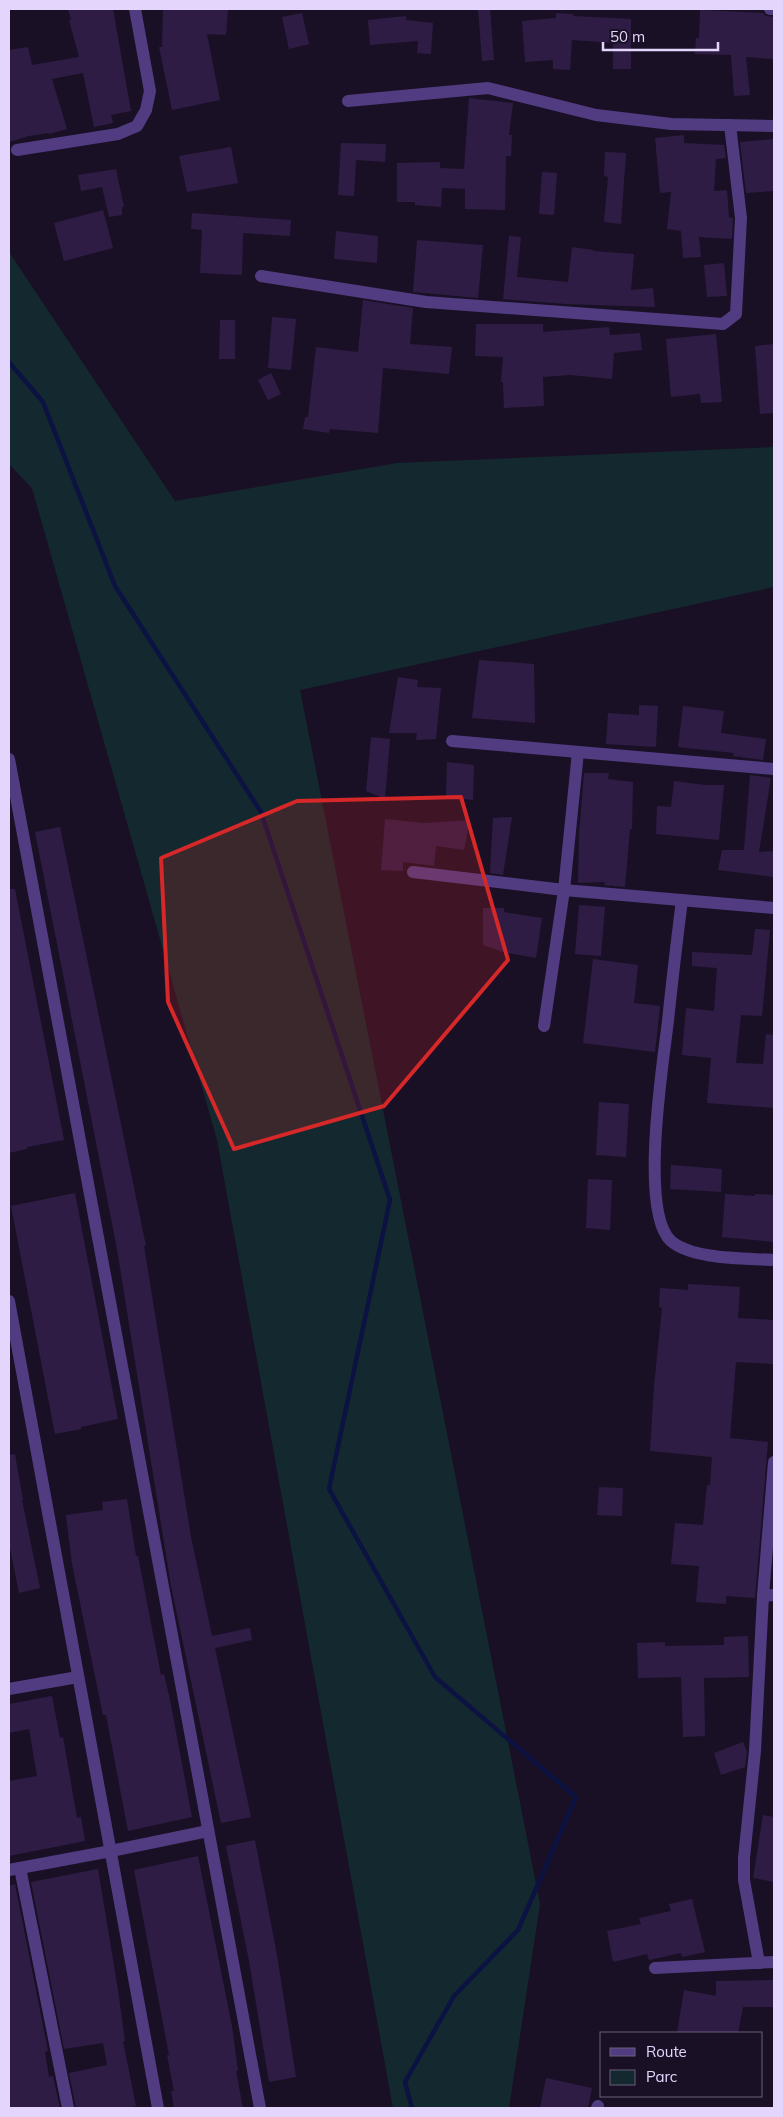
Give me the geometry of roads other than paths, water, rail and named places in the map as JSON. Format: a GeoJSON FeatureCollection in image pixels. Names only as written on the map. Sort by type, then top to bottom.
{"type":"FeatureCollection","features":[{"type":"Feature","properties":{"kind":"street"},"geometry":{"type":"LineString","coordinates":[[17,150],[118,134],[137,126],[146,110],[150,91],[135,9]]}},
{"type":"Feature","properties":{"kind":"street"},"geometry":{"type":"LineString","coordinates":[[348,101],[488,88],[596,115],[671,124],[774,126]]}},
{"type":"Feature","properties":{"kind":"street"},"geometry":{"type":"LineString","coordinates":[[261,276],[426,302],[724,324],[736,314],[740,218],[730,125]]}},
{"type":"Feature","properties":{"kind":"street"},"geometry":{"type":"LineString","coordinates":[[452,742],[774,769]]}},
{"type":"Feature","properties":{"kind":"street"},"geometry":{"type":"LineString","coordinates":[[544,1026],[564,890],[578,752]]}},
{"type":"Feature","properties":{"kind":"street"},"geometry":{"type":"LineString","coordinates":[[9,759],[260,2108]]}},
{"type":"Feature","properties":{"kind":"street"},"geometry":{"type":"LineString","coordinates":[[413,872],[564,890],[774,908]]}},
{"type":"Feature","properties":{"kind":"street"},"geometry":{"type":"LineString","coordinates":[[682,900],[655,1143],[656,1196],[659,1218],[670,1240],[684,1249],[704,1254],[774,1260]]}},
{"type":"Feature","properties":{"kind":"street"},"geometry":{"type":"LineString","coordinates":[[9,1301],[12,1342],[78,1677],[158,2108]]}},
{"type":"Feature","properties":{"kind":"street"},"geometry":{"type":"LineString","coordinates":[[759,1963],[744,1880],[744,1858],[768,1595],[774,1462]]}},
{"type":"Feature","properties":{"kind":"street"},"geometry":{"type":"LineString","coordinates":[[9,1690],[78,1677]]}},
{"type":"Feature","properties":{"kind":"street"},"geometry":{"type":"LineString","coordinates":[[68,2108],[14,1869],[208,1831]]}},
{"type":"Feature","properties":{"kind":"street"},"geometry":{"type":"LineString","coordinates":[[655,1968],[774,1962]]}},
{"type":"Feature","properties":{"kind":"waterway"},"geometry":{"type":"LineString","coordinates":[[9,362],[43,402],[115,586],[261,812],[390,1200],[329,1489],[435,1677],[576,1797],[518,1930],[454,1996],[405,2082],[412,2108]]}}]}
